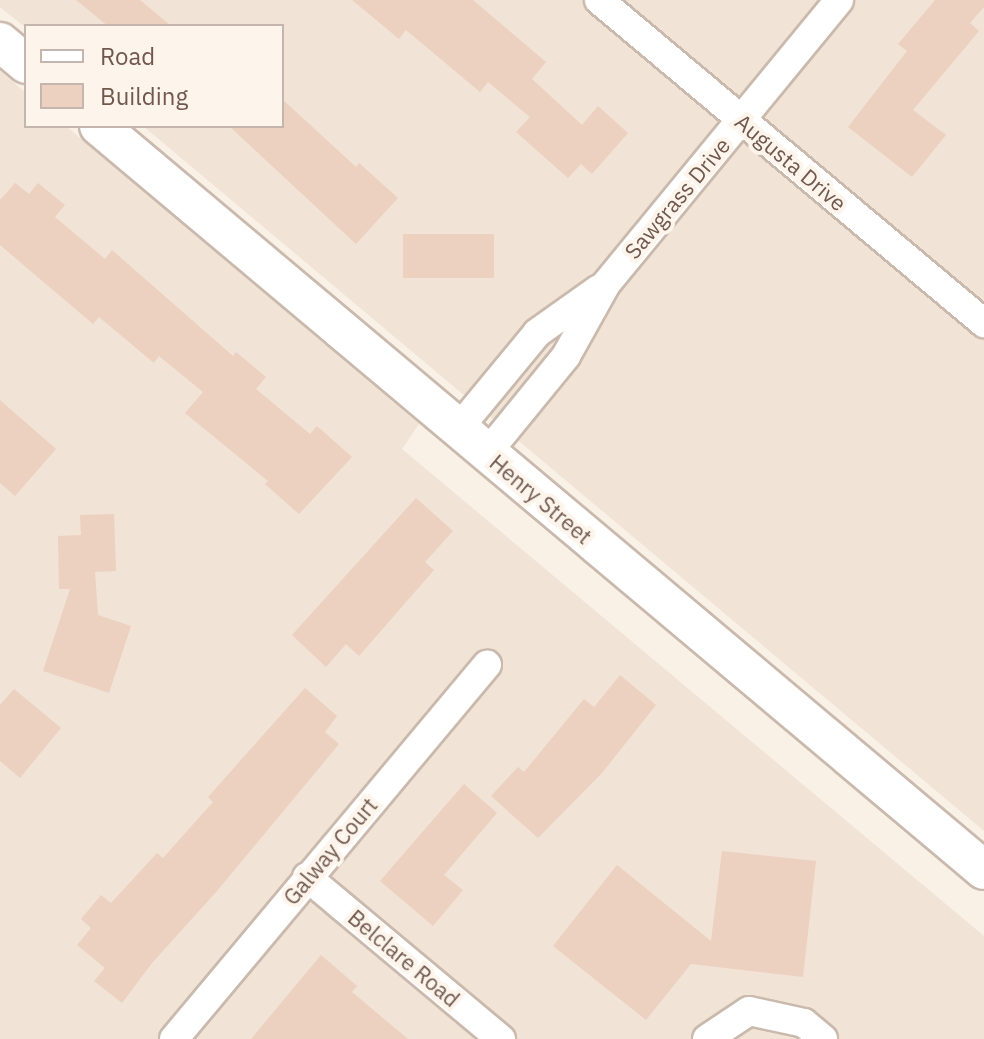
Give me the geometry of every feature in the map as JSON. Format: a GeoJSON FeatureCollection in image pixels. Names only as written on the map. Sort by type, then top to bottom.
{"type":"FeatureCollection","features":[{"type":"Feature","properties":{"kind":"street","name":"Augusta Drive"},"geometry":{"type":"LineString","coordinates":[[599,0],[984,323]]}},
{"type":"Feature","properties":{"kind":"street","name":"Sawgrass Drive"},"geometry":{"type":"LineString","coordinates":[[487,453],[566,356],[606,284],[839,0]]}},
{"type":"Feature","properties":{"kind":"street"},"geometry":{"type":"LineString","coordinates":[[0,42],[24,62]]}},
{"type":"Feature","properties":{"kind":"street","name":"Henry Street"},"geometry":{"type":"LineString","coordinates":[[101,128],[984,870]]}},
{"type":"Feature","properties":{"kind":"street","name":"Sawgrass Drive"},"geometry":{"type":"LineString","coordinates":[[458,429],[537,333],[606,284]]}},
{"type":"Feature","properties":{"kind":"street","name":"Galway Court"},"geometry":{"type":"LineString","coordinates":[[175,1039],[487,664]]}},
{"type":"Feature","properties":{"kind":"street","name":"Belclare Road"},"geometry":{"type":"LineString","coordinates":[[307,877],[501,1039]]}},
{"type":"Feature","properties":{"kind":"street"},"geometry":{"type":"LineString","coordinates":[[707,1039],[749,1011],[804,1023],[823,1039]]}},
{"type":"Feature","properties":{"kind":"shaded area"},"geometry":{"type":"Polygon","coordinates":[[[0,0],[984,0],[984,831],[145,128],[284,128],[284,24],[24,26],[0,7],[0,0]]]}},
{"type":"Feature","properties":{"kind":"shaded area"},"geometry":{"type":"Polygon","coordinates":[[[0,71],[24,91],[24,128],[68,128],[419,424],[402,449],[984,936],[984,1039],[0,1039],[0,71]]]}},
{"type":"Feature","properties":{"kind":"building"},"geometry":{"type":"Polygon","coordinates":[[[76,0],[140,0],[169,24],[106,24],[76,0]]]}},
{"type":"Feature","properties":{"kind":"building"},"geometry":{"type":"Polygon","coordinates":[[[352,0],[473,0],[546,62],[532,79],[582,125],[598,106],[628,133],[592,174],[581,164],[568,178],[516,132],[530,117],[488,82],[480,92],[406,30],[399,39],[352,0]]]}},
{"type":"Feature","properties":{"kind":"building"},"geometry":{"type":"Polygon","coordinates":[[[935,0],[984,0],[984,7],[970,23],[979,31],[913,110],[946,135],[912,177],[848,127],[907,51],[898,44],[935,0]]]}},
{"type":"Feature","properties":{"kind":"building"},"geometry":{"type":"Polygon","coordinates":[[[284,101],[356,167],[359,163],[398,198],[356,244],[231,128],[284,128],[284,101]]]}},
{"type":"Feature","properties":{"kind":"building"},"geometry":{"type":"Polygon","coordinates":[[[15,183],[29,194],[38,183],[65,205],[55,217],[105,259],[112,250],[233,356],[236,352],[266,377],[256,389],[310,434],[317,426],[352,457],[299,514],[265,484],[268,481],[185,413],[203,392],[159,356],[154,363],[99,317],[93,324],[0,245],[0,200],[15,183]]]}},
{"type":"Feature","properties":{"kind":"building"},"geometry":{"type":"Polygon","coordinates":[[[403,234],[494,234],[494,278],[403,278],[403,234]]]}},
{"type":"Feature","properties":{"kind":"building"},"geometry":{"type":"Polygon","coordinates":[[[0,400],[56,449],[15,496],[0,483],[0,400]]]}},
{"type":"Feature","properties":{"kind":"building"},"geometry":{"type":"Polygon","coordinates":[[[416,498],[453,531],[425,562],[434,570],[359,656],[346,644],[326,667],[292,635],[416,498]]]}},
{"type":"Feature","properties":{"kind":"building"},"geometry":{"type":"Polygon","coordinates":[[[114,514],[116,571],[95,572],[98,615],[131,626],[109,693],[43,671],[70,589],[59,589],[58,536],[81,535],[80,515],[114,514]]]}},
{"type":"Feature","properties":{"kind":"building"},"geometry":{"type":"Polygon","coordinates":[[[620,675],[656,705],[602,773],[538,838],[491,796],[518,767],[524,772],[584,699],[594,707],[620,675]]]}},
{"type":"Feature","properties":{"kind":"building"},"geometry":{"type":"Polygon","coordinates":[[[305,688],[337,716],[325,732],[339,744],[217,891],[152,963],[122,1003],[94,981],[105,968],[77,945],[91,928],[81,919],[101,895],[111,903],[157,853],[163,858],[213,802],[208,797],[305,688]]]}},
{"type":"Feature","properties":{"kind":"building"},"geometry":{"type":"Polygon","coordinates":[[[14,689],[61,728],[20,778],[0,761],[0,705],[14,689]]]}},
{"type":"Feature","properties":{"kind":"building"},"geometry":{"type":"Polygon","coordinates":[[[464,784],[497,813],[444,875],[463,890],[433,926],[380,881],[464,784]]]}},
{"type":"Feature","properties":{"kind":"building"},"geometry":{"type":"Polygon","coordinates":[[[722,851],[816,861],[803,977],[691,964],[646,1020],[553,946],[617,865],[711,941],[722,851]]]}},
{"type":"Feature","properties":{"kind":"building"},"geometry":{"type":"Polygon","coordinates":[[[321,955],[357,986],[352,992],[408,1039],[251,1039],[321,955]]]}}]}
